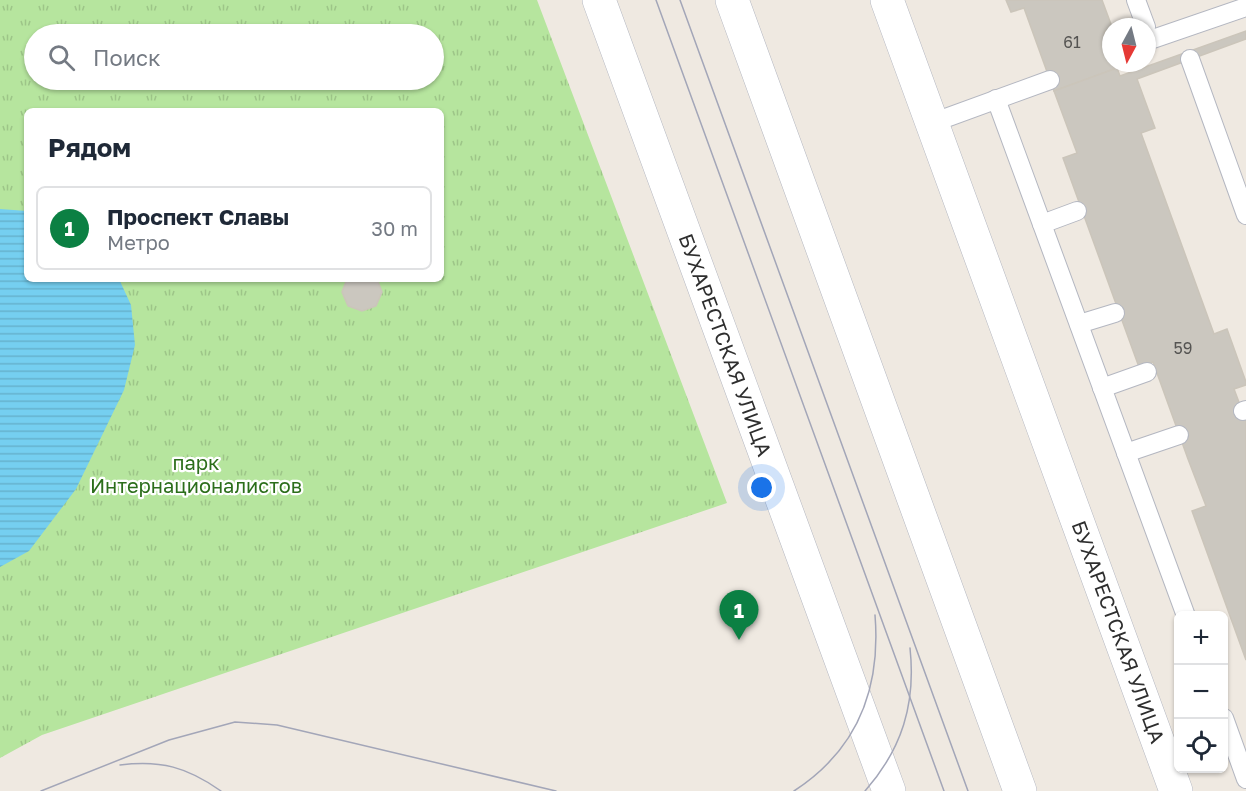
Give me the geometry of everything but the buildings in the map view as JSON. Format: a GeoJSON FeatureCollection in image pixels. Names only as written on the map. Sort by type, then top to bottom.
{"type":"FeatureCollection","features":[{"type":"Feature","properties":{"kind":"main road","name":"БУХАРЕСТСКАЯ УЛИЦА"},"geometry":{"type":"LineString","coordinates":[[599,0],[889,791]]}},
{"type":"Feature","properties":{"kind":"main road"},"geometry":{"type":"LineString","coordinates":[[732,0],[1020,791]]}},
{"type":"Feature","properties":{"kind":"main road","name":"БУХАРЕСТСКАЯ УЛИЦА"},"geometry":{"type":"LineString","coordinates":[[887,0],[1176,791]]}},
{"type":"Feature","properties":{"kind":"lane"},"geometry":{"type":"LineString","coordinates":[[1136,0],[1142,18]]}},
{"type":"Feature","properties":{"kind":"lane"},"geometry":{"type":"LineString","coordinates":[[1156,33],[1179,30],[1246,7]]}},
{"type":"Feature","properties":{"kind":"lane"},"geometry":{"type":"LineString","coordinates":[[1179,30],[1246,215]]}},
{"type":"Feature","properties":{"kind":"lane"},"geometry":{"type":"LineString","coordinates":[[932,123],[1050,80]]}},
{"type":"Feature","properties":{"kind":"lane"},"geometry":{"type":"LineString","coordinates":[[996,99],[1185,611]]}},
{"type":"Feature","properties":{"kind":"lane"},"geometry":{"type":"LineString","coordinates":[[1042,224],[1077,211]]}},
{"type":"Feature","properties":{"kind":"lane"},"geometry":{"type":"LineString","coordinates":[[1079,324],[1115,313]]}},
{"type":"Feature","properties":{"kind":"lane"},"geometry":{"type":"LineString","coordinates":[[1102,388],[1147,372]]}},
{"type":"Feature","properties":{"kind":"lane"},"geometry":{"type":"LineString","coordinates":[[1126,453],[1179,435]]}},
{"type":"Feature","properties":{"kind":"lane"},"geometry":{"type":"LineString","coordinates":[[1224,719],[1246,779]]}},
{"type":"Feature","properties":{"kind":"green space","name":"парк Интернационалистов"},"geometry":{"type":"Polygon","coordinates":[[[0,0],[537,0],[727,503],[42,735],[0,758],[0,0]]]}},
{"type":"Feature","properties":{"kind":"water"},"geometry":{"type":"Polygon","coordinates":[[[0,209],[24,211],[24,282],[120,282],[131,305],[135,345],[124,390],[76,489],[29,551],[0,567],[0,209]]]}},
{"type":"Feature","properties":{"kind":"tram line"},"geometry":{"type":"LineString","coordinates":[[656,0],[944,791]]}},
{"type":"Feature","properties":{"kind":"tram line"},"geometry":{"type":"LineString","coordinates":[[680,0],[968,791]]}},
{"type":"Feature","properties":{"kind":"tram line"},"geometry":{"type":"LineString","coordinates":[[794,791],[816,775],[834,757],[849,737],[860,715],[869,692],[874,668],[875,615]]}},
{"type":"Feature","properties":{"kind":"tram line"},"geometry":{"type":"LineString","coordinates":[[865,791],[888,759],[904,725],[911,688],[910,648]]}},
{"type":"Feature","properties":{"kind":"tram line"},"geometry":{"type":"LineString","coordinates":[[41,791],[169,740],[235,722],[277,725],[556,791]]}},
{"type":"Feature","properties":{"kind":"tram line"},"geometry":{"type":"LineString","coordinates":[[120,765],[148,764],[173,767],[197,776],[221,791]]}},
{"type":"Feature","properties":{"kind":"place","name":"Проспект Славы"},"geometry":{"type":"Point","coordinates":[739,640]}}]}
